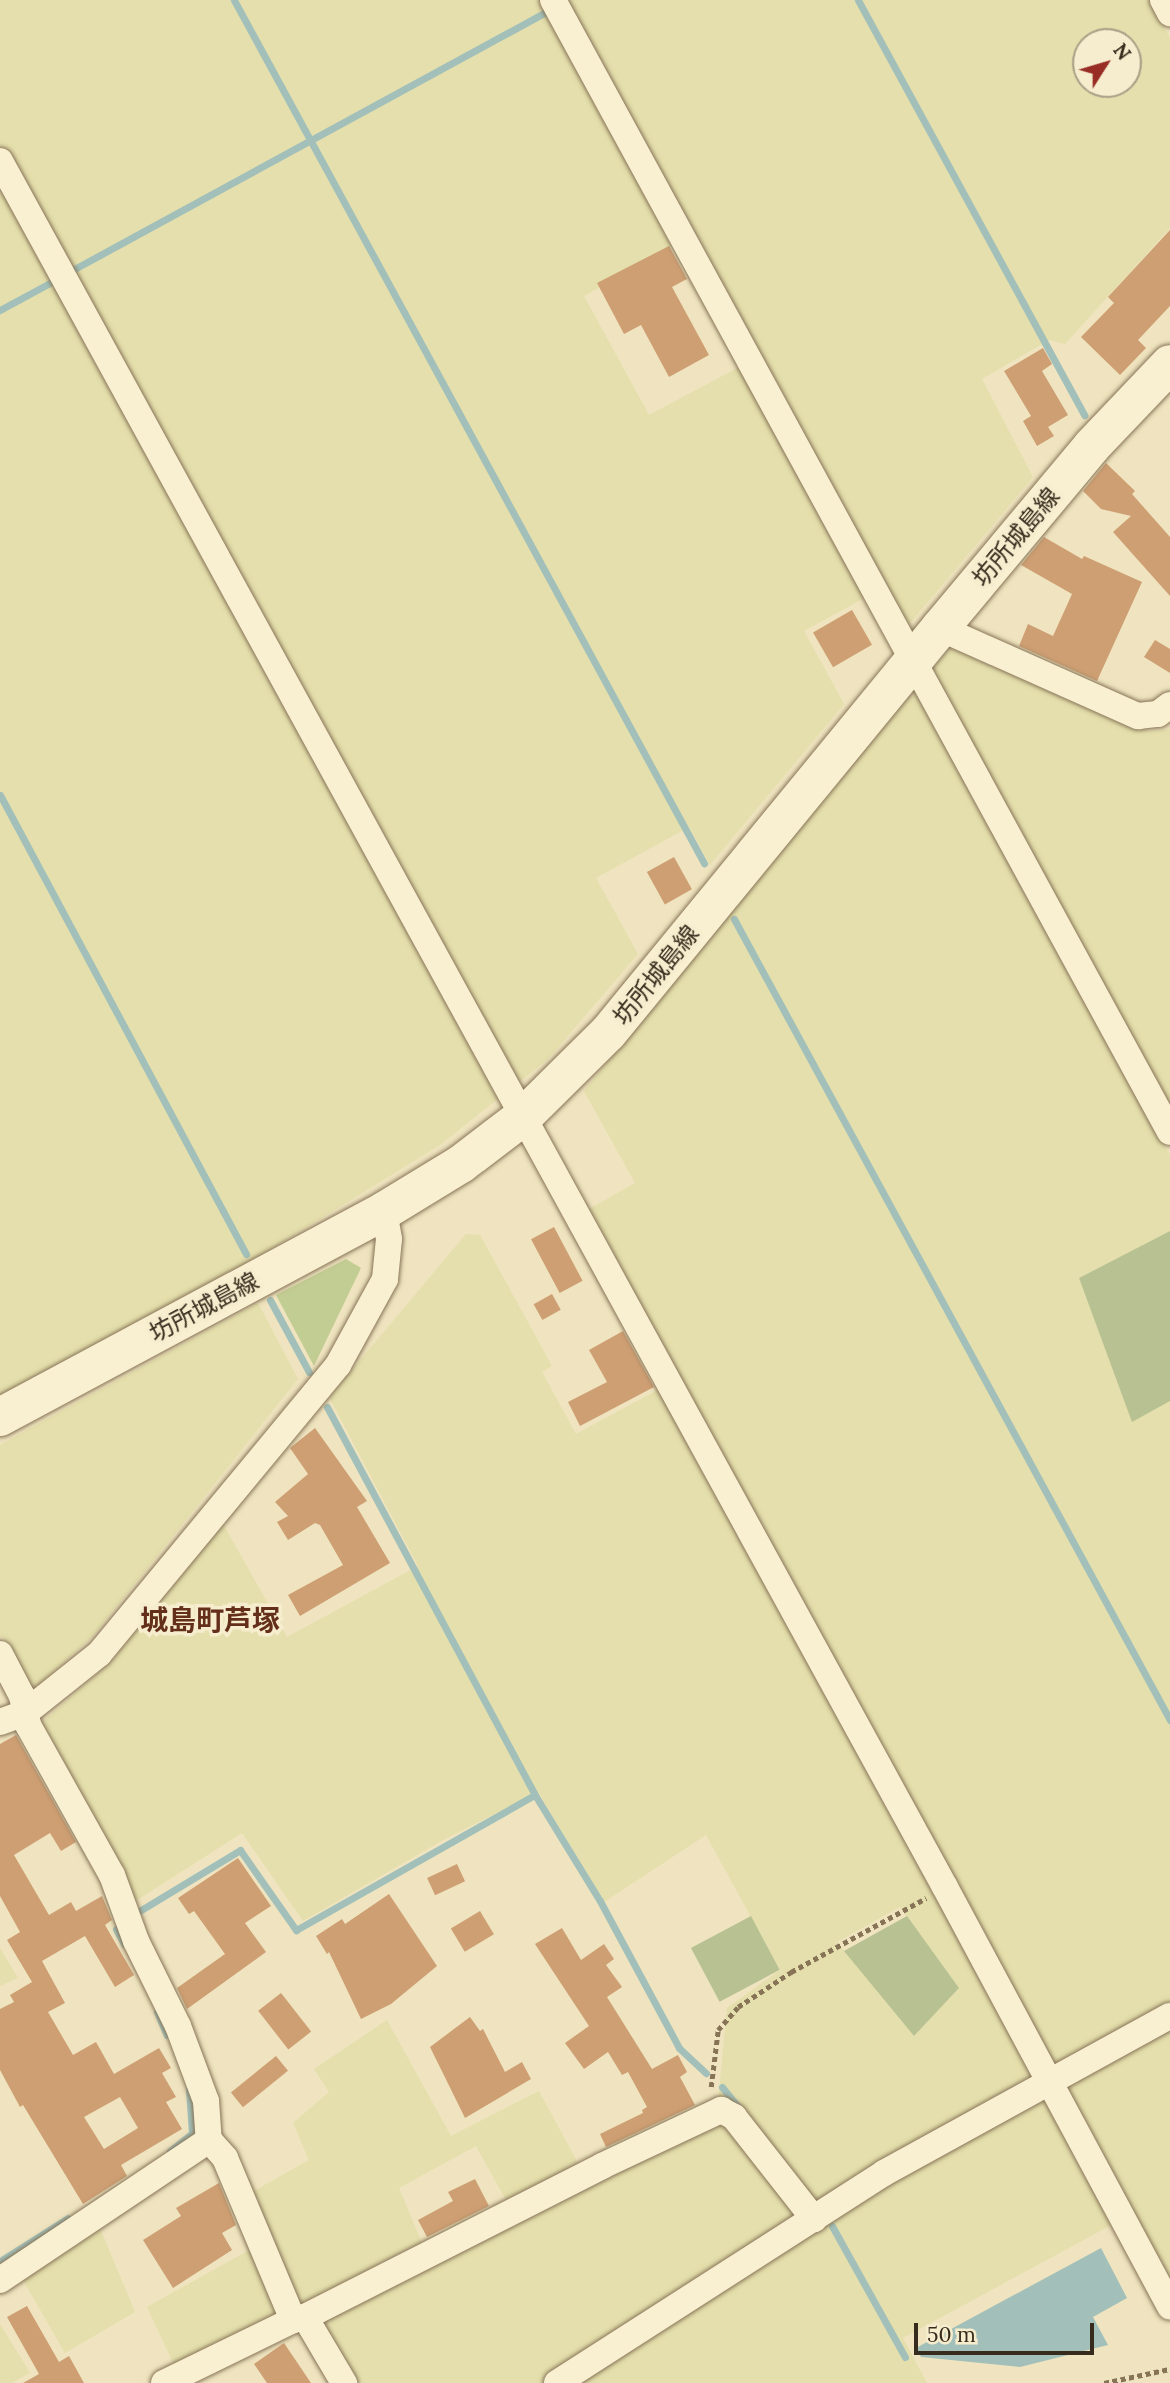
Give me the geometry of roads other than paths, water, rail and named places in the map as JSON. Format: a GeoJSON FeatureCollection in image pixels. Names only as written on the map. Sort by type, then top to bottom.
{"type":"FeatureCollection","features":[{"type":"Feature","properties":{"kind":"main road","name":"坊所城島線"},"geometry":{"type":"LineString","coordinates":[[0,1417],[384,1211],[461,1164],[524,1116],[608,1033],[1092,446],[1170,364]]}},
{"type":"Feature","properties":{"kind":"street"},"geometry":{"type":"LineString","coordinates":[[553,0],[1170,1132]]}},
{"type":"Feature","properties":{"kind":"street"},"geometry":{"type":"LineString","coordinates":[[1163,0],[1170,13]]}},
{"type":"Feature","properties":{"kind":"street"},"geometry":{"type":"LineString","coordinates":[[0,161],[945,1888],[1170,2307]]}},
{"type":"Feature","properties":{"kind":"street"},"geometry":{"type":"LineString","coordinates":[[940,628],[1138,716],[1158,714],[1170,705]]}},
{"type":"Feature","properties":{"kind":"street"},"geometry":{"type":"LineString","coordinates":[[0,1722],[25,1713],[99,1654],[338,1365],[385,1279],[389,1239],[384,1211]]}},
{"type":"Feature","properties":{"kind":"street"},"geometry":{"type":"LineString","coordinates":[[0,1654],[22,1696],[28,1724],[112,1875],[136,1941],[177,2026],[206,2101],[209,2140],[225,2158],[299,2318],[344,2383]]}},
{"type":"Feature","properties":{"kind":"street"},"geometry":{"type":"LineString","coordinates":[[556,2383],[884,2173],[1170,2015]]}},
{"type":"Feature","properties":{"kind":"street"},"geometry":{"type":"LineString","coordinates":[[164,2383],[721,2110],[734,2117],[814,2219]]}},
{"type":"Feature","properties":{"kind":"street"},"geometry":{"type":"LineString","coordinates":[[0,2280],[209,2140]]}},
{"type":"Feature","properties":{"kind":"water"},"geometry":{"type":"Polygon","coordinates":[[[1101,2248],[1127,2298],[1093,2317],[1108,2345],[1020,2367],[921,2357],[916,2348],[1101,2248]]]}},
{"type":"Feature","properties":{"kind":"waterway"},"geometry":{"type":"LineString","coordinates":[[234,0],[704,863]]}},
{"type":"Feature","properties":{"kind":"waterway"},"geometry":{"type":"LineString","coordinates":[[858,0],[1084,415]]}},
{"type":"Feature","properties":{"kind":"waterway"},"geometry":{"type":"LineString","coordinates":[[67,273],[546,12]]}},
{"type":"Feature","properties":{"kind":"waterway"},"geometry":{"type":"LineString","coordinates":[[0,310],[57,279]]}},
{"type":"Feature","properties":{"kind":"waterway"},"geometry":{"type":"LineString","coordinates":[[0,795],[246,1254]]}},
{"type":"Feature","properties":{"kind":"waterway"},"geometry":{"type":"LineString","coordinates":[[734,919],[1170,1720]]}},
{"type":"Feature","properties":{"kind":"waterway"},"geometry":{"type":"LineString","coordinates":[[270,1300],[309,1372]]}},
{"type":"Feature","properties":{"kind":"waterway"},"geometry":{"type":"LineString","coordinates":[[327,1407],[535,1795],[600,1901],[679,2048],[706,2073]]}},
{"type":"Feature","properties":{"kind":"waterway"},"geometry":{"type":"LineString","coordinates":[[141,1910],[240,1850],[296,1930],[535,1795]]}},
{"type":"Feature","properties":{"kind":"waterway"},"geometry":{"type":"LineString","coordinates":[[116,1929],[124,1944]]}},
{"type":"Feature","properties":{"kind":"waterway"},"geometry":{"type":"LineString","coordinates":[[157,2012],[167,2035]]}},
{"type":"Feature","properties":{"kind":"waterway"},"geometry":{"type":"LineString","coordinates":[[722,2087],[739,2108]]}},
{"type":"Feature","properties":{"kind":"waterway"},"geometry":{"type":"LineString","coordinates":[[170,2151],[192,2133],[189,2090]]}},
{"type":"Feature","properties":{"kind":"waterway"},"geometry":{"type":"LineString","coordinates":[[0,2261],[68,2218]]}},
{"type":"Feature","properties":{"kind":"waterway"},"geometry":{"type":"LineString","coordinates":[[832,2226],[905,2357]]}},
{"type":"Feature","properties":{"kind":"district","name":"城島町芦塚"},"geometry":{"type":"Point","coordinates":[210,1620]}}]}
